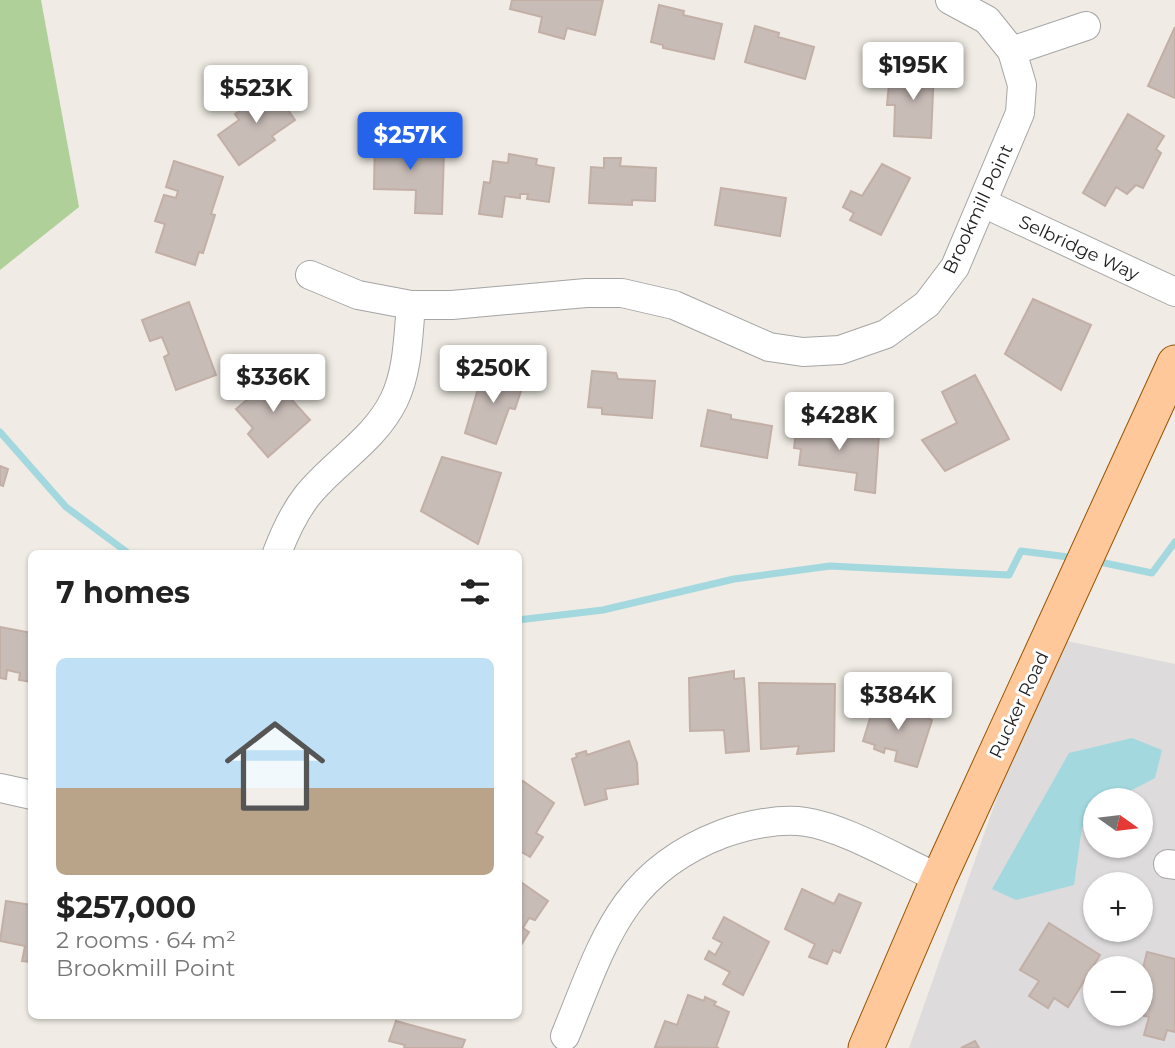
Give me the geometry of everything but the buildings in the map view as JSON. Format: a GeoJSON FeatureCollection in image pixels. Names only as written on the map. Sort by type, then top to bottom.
{"type":"FeatureCollection","features":[{"type":"Feature","properties":{"kind":"main road","name":"Rucker Road"},"geometry":{"type":"LineString","coordinates":[[866,1048],[939,878],[1175,363]]}},
{"type":"Feature","properties":{"kind":"street","name":"Brookmill Point"},"geometry":{"type":"LineString","coordinates":[[310,275],[358,295],[411,305],[452,305],[586,293],[622,293],[674,305],[769,347],[803,352],[840,350],[886,334],[927,304],[955,267],[1020,113],[1022,85],[1012,51],[988,20],[950,0]]}},
{"type":"Feature","properties":{"kind":"street"},"geometry":{"type":"LineString","coordinates":[[1012,51],[1086,26]]}},
{"type":"Feature","properties":{"kind":"street","name":"Selbridge Way"},"geometry":{"type":"LineString","coordinates":[[983,203],[1175,292]]}},
{"type":"Feature","properties":{"kind":"street"},"geometry":{"type":"LineString","coordinates":[[278,550],[287,526],[309,494],[372,433],[394,400],[406,363],[411,305]]}},
{"type":"Feature","properties":{"kind":"street"},"geometry":{"type":"LineString","coordinates":[[0,788],[28,794]]}},
{"type":"Feature","properties":{"kind":"street"},"geometry":{"type":"LineString","coordinates":[[565,1037],[610,927],[644,880],[691,846],[744,826],[805,822],[855,839],[939,878]]}},
{"type":"Feature","properties":{"kind":"shaded area"},"geometry":{"type":"Polygon","coordinates":[[[1053,638],[1175,664],[1175,1048],[909,1048],[1053,638]]]}},
{"type":"Feature","properties":{"kind":"green space"},"geometry":{"type":"Polygon","coordinates":[[[0,0],[41,0],[79,207],[0,270],[0,0]]]}},
{"type":"Feature","properties":{"kind":"water"},"geometry":{"type":"Polygon","coordinates":[[[1132,738],[1162,750],[1155,778],[1136,788],[1083,788],[1083,826],[1074,885],[1016,900],[992,889],[1069,753],[1132,738]]]}},
{"type":"Feature","properties":{"kind":"waterway"},"geometry":{"type":"LineString","coordinates":[[0,432],[66,507],[124,550]]}},
{"type":"Feature","properties":{"kind":"waterway"},"geometry":{"type":"LineString","coordinates":[[1095,561],[1152,573],[1175,542]]}},
{"type":"Feature","properties":{"kind":"waterway"},"geometry":{"type":"LineString","coordinates":[[522,620],[603,610],[734,579],[830,566],[1009,575],[1021,551],[1076,558]]}}]}
